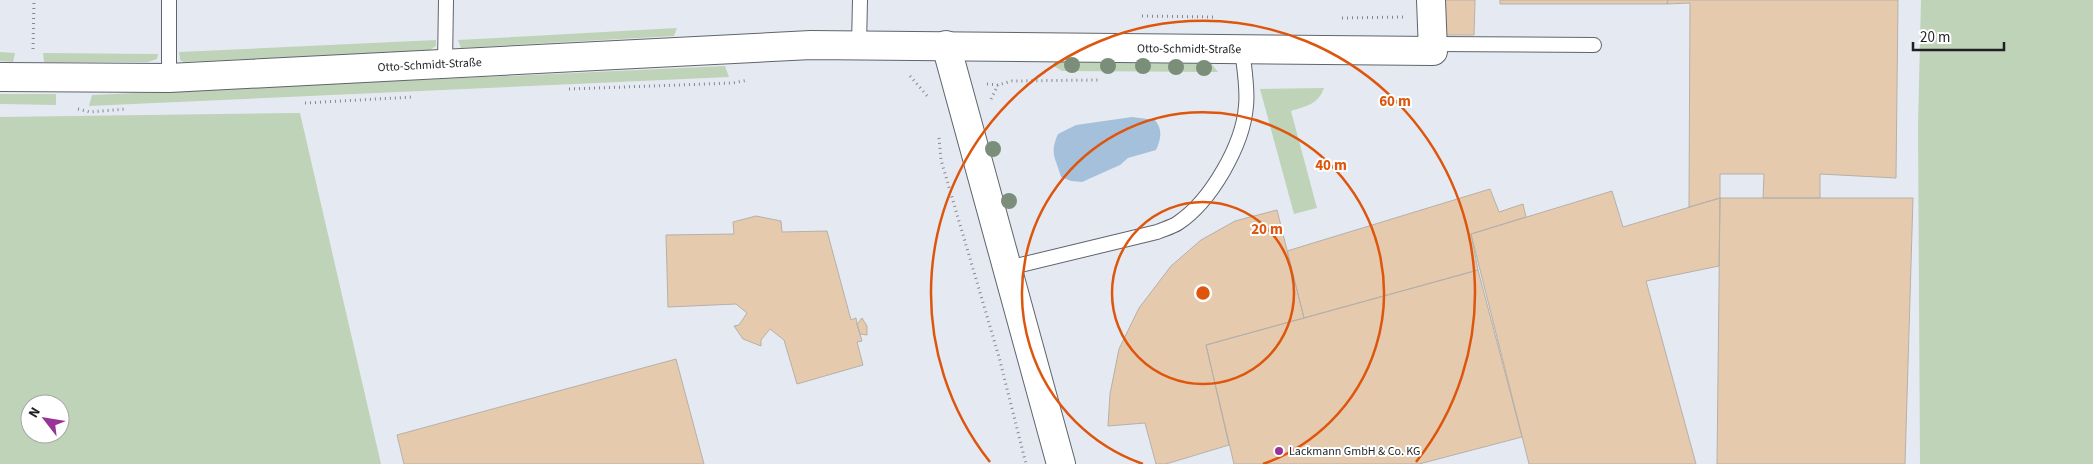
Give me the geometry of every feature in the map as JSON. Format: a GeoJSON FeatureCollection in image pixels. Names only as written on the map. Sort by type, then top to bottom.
{"type":"FeatureCollection","features":[{"type":"Feature","properties":{"kind":"street"},"geometry":{"type":"LineString","coordinates":[[1431,0],[1433,48]]}},
{"type":"Feature","properties":{"kind":"street","name":"Otto-Schmidt-Straße"},"geometry":{"type":"LineString","coordinates":[[0,77],[169,78],[752,47],[946,45],[1242,49],[1433,48]]}},
{"type":"Feature","properties":{"kind":"street"},"geometry":{"type":"LineString","coordinates":[[946,45],[1061,464]]}},
{"type":"Feature","properties":{"kind":"lane"},"geometry":{"type":"LineString","coordinates":[[169,0],[169,78]]}},
{"type":"Feature","properties":{"kind":"lane"},"geometry":{"type":"LineString","coordinates":[[445,64],[446,0]]}},
{"type":"Feature","properties":{"kind":"lane"},"geometry":{"type":"LineString","coordinates":[[859,45],[860,0]]}},
{"type":"Feature","properties":{"kind":"lane"},"geometry":{"type":"LineString","coordinates":[[1433,48],[1594,45]]}},
{"type":"Feature","properties":{"kind":"lane"},"geometry":{"type":"LineString","coordinates":[[1008,268],[1158,232],[1178,223],[1198,204],[1220,176],[1235,148],[1242,124],[1246,95],[1242,49]]}},
{"type":"Feature","properties":{"kind":"path"},"geometry":{"type":"LineString","coordinates":[[33,78],[34,0]]}},
{"type":"Feature","properties":{"kind":"path"},"geometry":{"type":"LineString","coordinates":[[908,73],[930,98],[932,107]]}},
{"type":"Feature","properties":{"kind":"path"},"geometry":{"type":"LineString","coordinates":[[938,133],[941,160],[999,357],[1026,464]]}},
{"type":"Feature","properties":{"kind":"green space"},"geometry":{"type":"Polygon","coordinates":[[[1921,0],[2093,0],[2093,464],[1920,464],[1918,126],[1921,0]]]}},
{"type":"Feature","properties":{"kind":"green space"},"geometry":{"type":"Polygon","coordinates":[[[677,28],[674,36],[461,48],[458,40],[677,28]]]}},
{"type":"Feature","properties":{"kind":"green space"},"geometry":{"type":"Polygon","coordinates":[[[436,40],[436,46],[428,51],[184,62],[180,60],[179,52],[436,40]]]}},
{"type":"Feature","properties":{"kind":"green space"},"geometry":{"type":"Polygon","coordinates":[[[0,52],[15,53],[13,62],[0,61],[0,52]]]}},
{"type":"Feature","properties":{"kind":"green space"},"geometry":{"type":"Polygon","coordinates":[[[43,53],[158,54],[157,59],[148,62],[44,62],[43,53]]]}},
{"type":"Feature","properties":{"kind":"green space"},"geometry":{"type":"Polygon","coordinates":[[[1054,60],[1210,62],[1218,72],[1062,71],[1054,66],[1054,60]]]}},
{"type":"Feature","properties":{"kind":"green space"},"geometry":{"type":"Polygon","coordinates":[[[725,66],[729,77],[89,106],[92,95],[725,66]]]}},
{"type":"Feature","properties":{"kind":"green space"},"geometry":{"type":"Polygon","coordinates":[[[1324,88],[1315,101],[1291,111],[1317,208],[1294,214],[1260,89],[1324,88]]]}},
{"type":"Feature","properties":{"kind":"green space"},"geometry":{"type":"Polygon","coordinates":[[[0,94],[56,94],[56,105],[0,104],[0,94]]]}},
{"type":"Feature","properties":{"kind":"green space"},"geometry":{"type":"Polygon","coordinates":[[[300,113],[381,464],[0,464],[0,117],[300,113]]]}},
{"type":"Feature","properties":{"kind":"water"},"geometry":{"type":"Polygon","coordinates":[[[1132,117],[1155,120],[1159,127],[1160,135],[1156,150],[1128,158],[1120,165],[1082,182],[1071,181],[1061,177],[1054,151],[1058,134],[1076,125],[1132,117]]]}},
{"type":"Feature","properties":{"kind":"building"},"geometry":{"type":"Polygon","coordinates":[[[1445,0],[1475,0],[1474,35],[1444,35],[1445,0]]]}},
{"type":"Feature","properties":{"kind":"building"},"geometry":{"type":"Polygon","coordinates":[[[1500,0],[1668,0],[1667,4],[1500,4],[1500,0]]]}},
{"type":"Feature","properties":{"kind":"building"},"geometry":{"type":"Polygon","coordinates":[[[1668,0],[1898,0],[1896,178],[1820,174],[1820,198],[1763,198],[1764,174],[1720,174],[1720,198],[1689,207],[1690,3],[1667,4],[1668,0]]]}},
{"type":"Feature","properties":{"kind":"building"},"geometry":{"type":"Polygon","coordinates":[[[1490,189],[1499,212],[1523,204],[1526,217],[1471,234],[1478,270],[1304,318],[1287,251],[1490,189]]]}},
{"type":"Feature","properties":{"kind":"building"},"geometry":{"type":"Polygon","coordinates":[[[1612,191],[1623,227],[1720,198],[1719,266],[1646,281],[1696,464],[1529,464],[1471,234],[1612,191]]]}},
{"type":"Feature","properties":{"kind":"building"},"geometry":{"type":"Polygon","coordinates":[[[1720,198],[1913,198],[1905,464],[1717,464],[1720,198]]]}},
{"type":"Feature","properties":{"kind":"building"},"geometry":{"type":"Polygon","coordinates":[[[1277,210],[1304,318],[1206,345],[1229,445],[1166,464],[1156,464],[1145,423],[1108,426],[1110,394],[1119,349],[1139,308],[1171,266],[1201,240],[1235,221],[1277,210]]]}},
{"type":"Feature","properties":{"kind":"building"},"geometry":{"type":"Polygon","coordinates":[[[756,216],[781,221],[782,232],[827,231],[851,320],[856,318],[862,341],[857,342],[863,365],[797,384],[784,340],[770,329],[761,340],[761,346],[743,339],[734,326],[739,325],[747,313],[736,304],[668,307],[666,235],[734,234],[733,222],[756,216]]]}},
{"type":"Feature","properties":{"kind":"building"},"geometry":{"type":"Polygon","coordinates":[[[1478,270],[1522,437],[1419,464],[1234,464],[1206,345],[1478,270]]]}},
{"type":"Feature","properties":{"kind":"building"},"geometry":{"type":"Polygon","coordinates":[[[862,318],[867,326],[867,335],[860,334],[857,324],[862,318]]]}},
{"type":"Feature","properties":{"kind":"building"},"geometry":{"type":"Polygon","coordinates":[[[676,359],[704,464],[404,464],[397,435],[676,359]]]}},
{"type":"Feature","properties":{"kind":"place","name":"Lackmann GmbH & Co. KG"},"geometry":{"type":"Point","coordinates":[1279,451]}}]}
